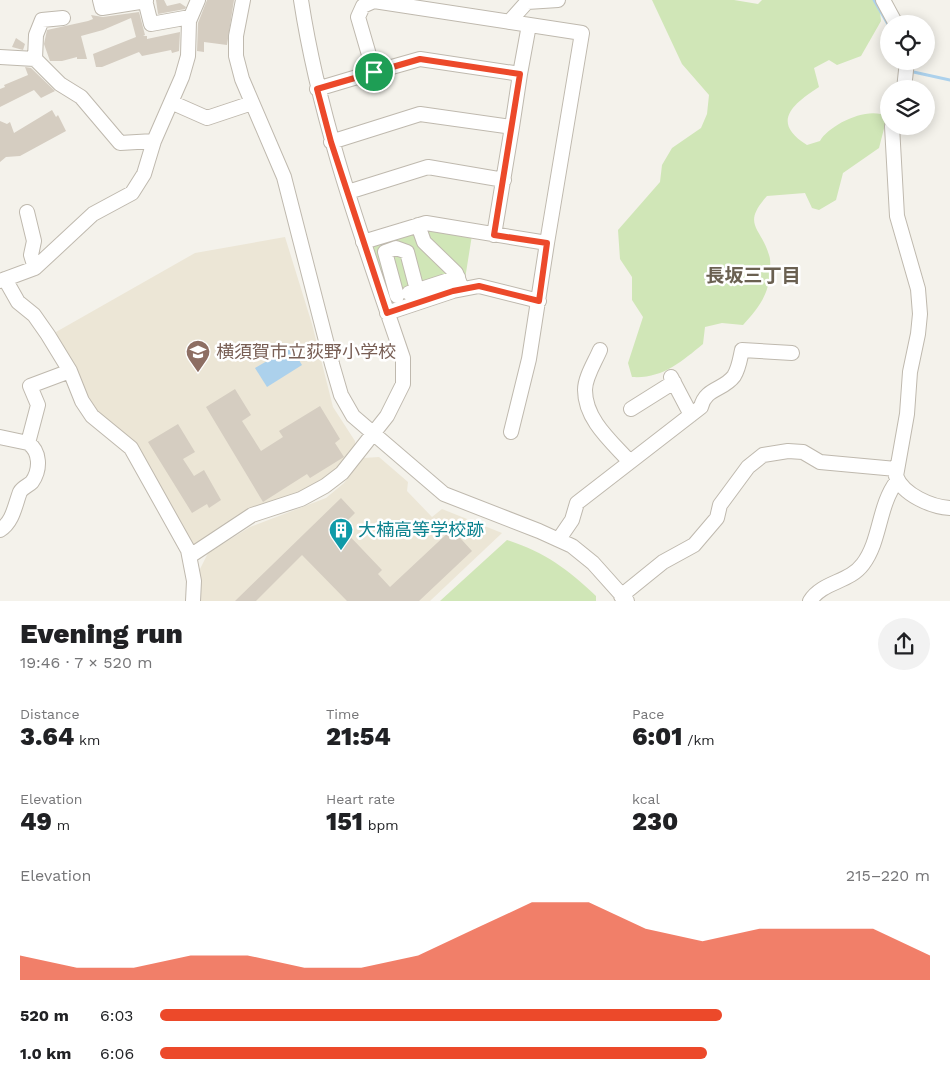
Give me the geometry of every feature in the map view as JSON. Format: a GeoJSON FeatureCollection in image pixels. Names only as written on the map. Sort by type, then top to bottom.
{"type":"FeatureCollection","features":[{"type":"Feature","properties":{"kind":"street"},"geometry":{"type":"LineString","coordinates":[[100,0],[102,8],[146,0],[151,24],[190,17]]}},
{"type":"Feature","properties":{"kind":"street"},"geometry":{"type":"LineString","coordinates":[[193,601],[194,581],[190,556],[131,448],[92,416],[82,401],[70,372],[34,315],[18,302],[3,280],[34,268],[93,214],[132,192],[144,174],[154,141],[173,103],[188,56],[190,17],[198,0]]}},
{"type":"Feature","properties":{"kind":"street"},"geometry":{"type":"LineString","coordinates":[[243,0],[236,36],[236,56],[252,103],[284,177],[341,395],[353,416],[371,434],[444,494],[559,539],[583,553],[619,597],[663,562],[694,545],[717,518],[720,505],[748,467],[763,455],[788,451],[802,452],[820,462],[897,475],[920,499],[940,508],[950,508]]}},
{"type":"Feature","properties":{"kind":"street"},"geometry":{"type":"LineString","coordinates":[[301,0],[317,89],[331,142],[363,242],[393,307]]}},
{"type":"Feature","properties":{"kind":"street"},"geometry":{"type":"LineString","coordinates":[[509,22],[527,2],[558,0]]}},
{"type":"Feature","properties":{"kind":"street"},"geometry":{"type":"LineString","coordinates":[[883,0],[891,15]]}},
{"type":"Feature","properties":{"kind":"street"},"geometry":{"type":"LineString","coordinates":[[374,72],[358,17],[363,6],[374,1],[582,33],[529,359],[511,432]]}},
{"type":"Feature","properties":{"kind":"street"},"geometry":{"type":"LineString","coordinates":[[35,59],[36,35],[42,20],[63,18]]}},
{"type":"Feature","properties":{"kind":"street"},"geometry":{"type":"LineString","coordinates":[[494,235],[529,25]]}},
{"type":"Feature","properties":{"kind":"street"},"geometry":{"type":"LineString","coordinates":[[0,57],[35,59],[60,84],[82,96],[120,143],[154,141]]}},
{"type":"Feature","properties":{"kind":"street"},"geometry":{"type":"LineString","coordinates":[[317,89],[420,59],[520,74]]}},
{"type":"Feature","properties":{"kind":"street"},"geometry":{"type":"LineString","coordinates":[[173,103],[207,118],[252,103]]}},
{"type":"Feature","properties":{"kind":"street"},"geometry":{"type":"LineString","coordinates":[[331,142],[420,114],[512,127]]}},
{"type":"Feature","properties":{"kind":"street"},"geometry":{"type":"LineString","coordinates":[[810,601],[825,586],[850,577],[863,565],[871,552],[886,500],[897,475],[907,414],[910,372],[920,314],[918,288],[897,216],[892,135]]}},
{"type":"Feature","properties":{"kind":"street"},"geometry":{"type":"LineString","coordinates":[[348,192],[428,167],[504,180]]}},
{"type":"Feature","properties":{"kind":"street"},"geometry":{"type":"LineString","coordinates":[[27,212],[34,241],[31,255],[34,268]]}},
{"type":"Feature","properties":{"kind":"street"},"geometry":{"type":"LineString","coordinates":[[363,242],[426,222],[547,243]]}},
{"type":"Feature","properties":{"kind":"street"},"geometry":{"type":"LineString","coordinates":[[418,225],[424,242],[460,283]]}},
{"type":"Feature","properties":{"kind":"street"},"geometry":{"type":"LineString","coordinates":[[417,290],[407,252],[413,240],[424,242]]}},
{"type":"Feature","properties":{"kind":"street"},"geometry":{"type":"LineString","coordinates":[[190,556],[252,515],[300,499],[325,486],[342,473],[387,416],[403,384],[403,358],[385,252],[396,248],[407,252]]}},
{"type":"Feature","properties":{"kind":"street"},"geometry":{"type":"LineString","coordinates":[[393,307],[417,290],[460,283],[539,301]]}},
{"type":"Feature","properties":{"kind":"street"},"geometry":{"type":"LineString","coordinates":[[393,307],[460,283]]}},
{"type":"Feature","properties":{"kind":"street"},"geometry":{"type":"LineString","coordinates":[[600,350],[586,383],[587,400],[593,420],[630,462]]}},
{"type":"Feature","properties":{"kind":"street"},"geometry":{"type":"LineString","coordinates":[[559,539],[572,520],[577,503],[701,407],[702,399],[708,392],[730,380],[735,375],[742,350],[792,352]]}},
{"type":"Feature","properties":{"kind":"street"},"geometry":{"type":"LineString","coordinates":[[28,443],[38,406],[30,386],[70,372]]}},
{"type":"Feature","properties":{"kind":"street"},"geometry":{"type":"LineString","coordinates":[[631,409],[673,380],[691,415]]}},
{"type":"Feature","properties":{"kind":"street"},"geometry":{"type":"LineString","coordinates":[[0,437],[28,443],[35,448],[39,458],[32,481],[21,489],[10,520],[0,530]]}},
{"type":"Feature","properties":{"kind":"shaded area","name":"横須賀市立荻野小学校"},"geometry":{"type":"Polygon","coordinates":[[[285,237],[312,324],[333,407],[355,441],[355,446],[330,478],[197,547],[187,545],[130,446],[82,401],[56,332],[195,253],[285,237]]]}},
{"type":"Feature","properties":{"kind":"shaded area"},"geometry":{"type":"Polygon","coordinates":[[[379,457],[408,482],[407,491],[432,517],[442,509],[502,533],[430,601],[200,601],[200,569],[208,553],[250,527],[326,498],[344,483],[363,458],[379,457]]]}},
{"type":"Feature","properties":{"kind":"green space"},"geometry":{"type":"Polygon","coordinates":[[[652,0],[734,0],[758,4],[762,0],[879,0],[880,23],[861,56],[837,65],[829,60],[814,68],[819,87],[794,107],[789,114],[788,121],[790,129],[796,137],[807,145],[820,141],[840,123],[850,118],[870,113],[880,114],[880,135],[882,135],[879,148],[843,173],[836,200],[819,210],[812,208],[805,193],[767,196],[759,206],[754,220],[770,257],[768,287],[762,300],[743,325],[722,323],[705,327],[703,344],[679,363],[653,375],[632,377],[628,363],[643,317],[632,300],[632,277],[620,259],[618,230],[660,182],[662,165],[672,148],[701,128],[707,114],[709,95],[682,64],[652,0]]]}},
{"type":"Feature","properties":{"kind":"green space"},"geometry":{"type":"Polygon","coordinates":[[[428,229],[472,235],[465,279],[389,306],[371,246],[428,229]]]}},
{"type":"Feature","properties":{"kind":"green space"},"geometry":{"type":"Polygon","coordinates":[[[507,540],[533,550],[555,562],[596,596],[596,601],[440,601],[507,540]]]}},
{"type":"Feature","properties":{"kind":"water"},"geometry":{"type":"Polygon","coordinates":[[[291,347],[302,365],[267,387],[255,368],[291,347]]]}},
{"type":"Feature","properties":{"kind":"building"},"geometry":{"type":"Polygon","coordinates":[[[156,0],[164,0],[167,6],[180,3],[186,7],[185,9],[158,14],[156,0]]]}},
{"type":"Feature","properties":{"kind":"building"},"geometry":{"type":"Polygon","coordinates":[[[207,0],[234,0],[227,45],[204,42],[204,52],[197,51],[198,23],[207,0]]]}},
{"type":"Feature","properties":{"kind":"building"},"geometry":{"type":"Polygon","coordinates":[[[139,12],[145,35],[143,36],[147,36],[147,39],[180,32],[179,51],[172,53],[171,50],[142,56],[139,52],[102,67],[96,67],[93,54],[136,37],[131,18],[103,30],[81,36],[87,59],[77,59],[77,57],[62,61],[50,61],[44,44],[47,30],[88,21],[93,19],[91,15],[103,17],[139,12]]]}},
{"type":"Feature","properties":{"kind":"building"},"geometry":{"type":"Polygon","coordinates":[[[16,38],[25,44],[23,50],[12,47],[16,38]]]}},
{"type":"Feature","properties":{"kind":"building"},"geometry":{"type":"Polygon","coordinates":[[[25,67],[31,68],[55,91],[41,98],[34,90],[0,107],[0,89],[5,87],[4,85],[28,75],[25,67]]]}},
{"type":"Feature","properties":{"kind":"building"},"geometry":{"type":"Polygon","coordinates":[[[52,110],[56,117],[58,115],[66,131],[20,156],[6,157],[0,162],[0,121],[7,124],[10,122],[14,133],[52,110]]]}},
{"type":"Feature","properties":{"kind":"building"},"geometry":{"type":"Polygon","coordinates":[[[235,389],[251,415],[242,421],[261,451],[283,437],[279,431],[320,406],[340,439],[335,443],[344,457],[310,478],[307,474],[263,502],[206,407],[235,389]]]}},
{"type":"Feature","properties":{"kind":"building"},"geometry":{"type":"Polygon","coordinates":[[[178,424],[195,452],[183,459],[194,476],[204,470],[221,500],[209,508],[207,504],[192,513],[148,442],[178,424]]]}},
{"type":"Feature","properties":{"kind":"building","name":"大楠高等学校跡"},"geometry":{"type":"Polygon","coordinates":[[[341,498],[355,513],[341,527],[382,570],[378,574],[390,587],[452,529],[472,551],[419,601],[347,601],[302,555],[256,601],[235,601],[341,498]]]}},
{"type":"Feature","properties":{"kind":"waterway"},"geometry":{"type":"LineString","coordinates":[[874,0],[883,15]]}},
{"type":"Feature","properties":{"kind":"waterway"},"geometry":{"type":"LineString","coordinates":[[909,71],[950,80]]}},
{"type":"Feature","properties":{"kind":"place","name":"横須賀市立荻野小学校"},"geometry":{"type":"Point","coordinates":[198,373]}},
{"type":"Feature","properties":{"kind":"place","name":"大楠高等学校跡"},"geometry":{"type":"Point","coordinates":[341,551]}},
{"type":"Feature","properties":{"kind":"district","name":"長坂三丁目"},"geometry":{"type":"Point","coordinates":[753,275]}},
{"type":"Feature","properties":{"kind":"route"},"geometry":{"type":"LineString","coordinates":[[420,59],[520,74],[494,235],[547,243],[539,301],[479,286],[453,291],[387,313],[331,142],[317,89],[374,72],[420,59]]}}]}
